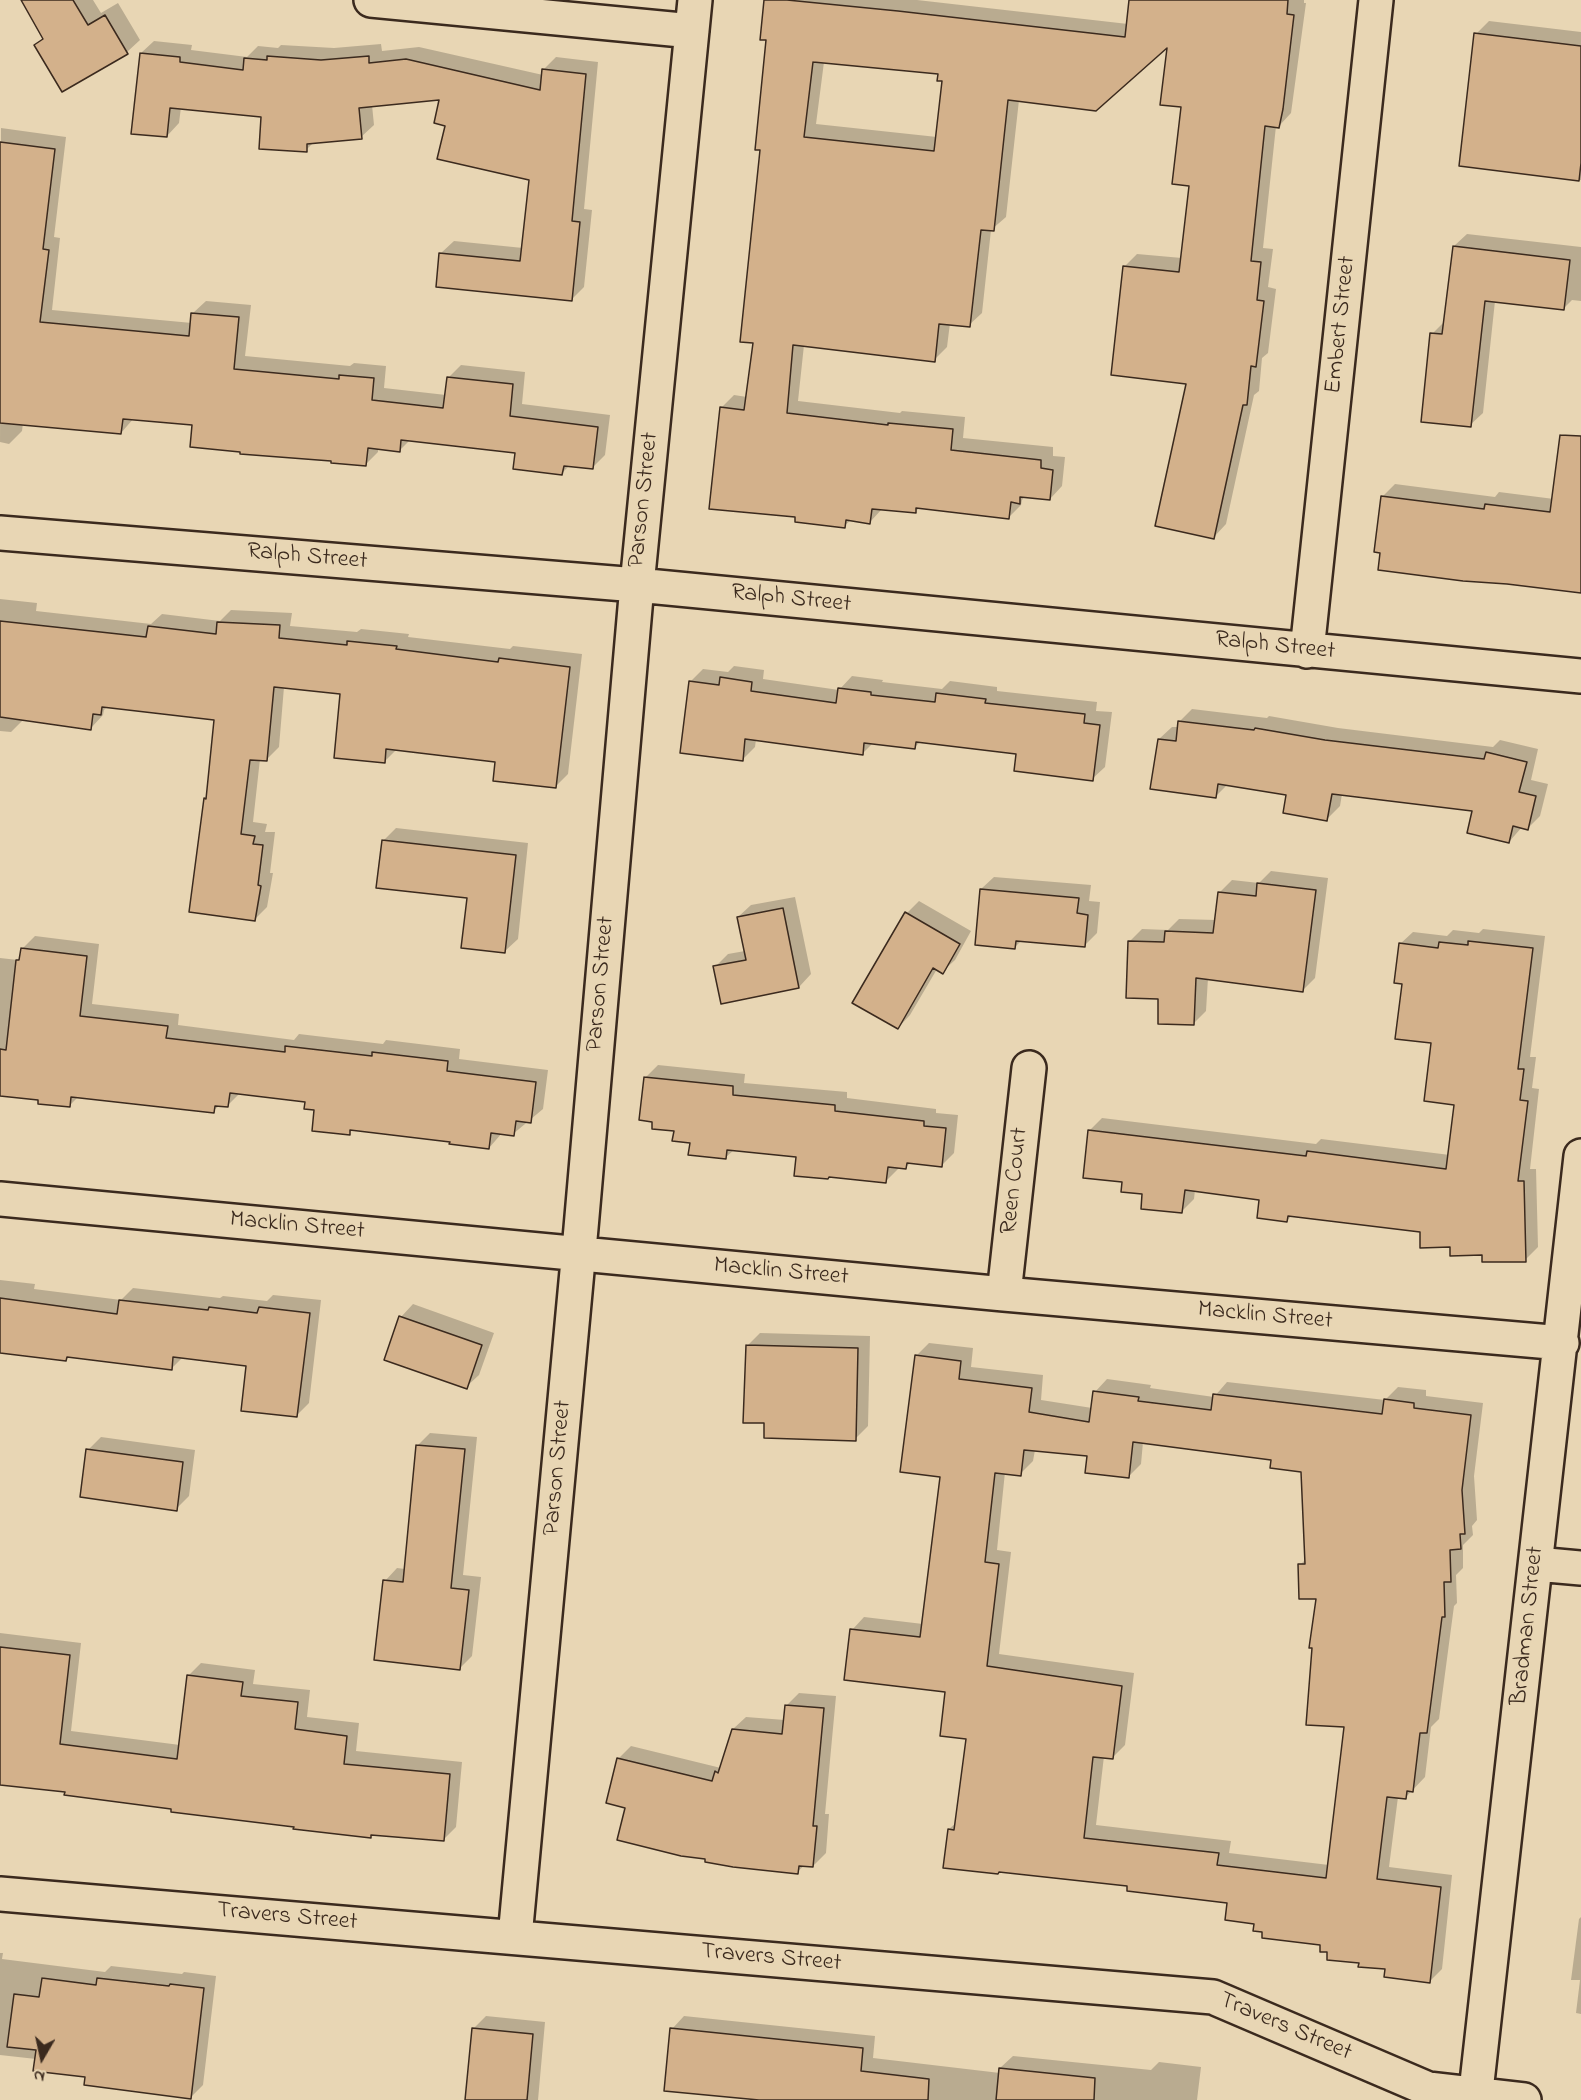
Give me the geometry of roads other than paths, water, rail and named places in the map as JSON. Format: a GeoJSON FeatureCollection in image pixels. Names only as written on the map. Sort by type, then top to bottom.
{"type":"FeatureCollection","features":[{"type":"Feature","properties":{"kind":"street","name":"Parson Street"},"geometry":{"type":"LineString","coordinates":[[371,0],[693,15],[637,585],[579,1254],[515,1937]]}},
{"type":"Feature","properties":{"kind":"street","name":"Embert Street"},"geometry":{"type":"LineString","coordinates":[[1307,651],[1376,0]]}},
{"type":"Feature","properties":{"kind":"street","name":"Ralph Street"},"geometry":{"type":"LineString","coordinates":[[0,533],[637,585],[1581,676]]}},
{"type":"Feature","properties":{"kind":"street","name":"Reen Court"},"geometry":{"type":"LineString","coordinates":[[1004,1294],[1029,1068]]}},
{"type":"Feature","properties":{"kind":"street","name":"Bradman Street"},"geometry":{"type":"LineString","coordinates":[[1476,2098],[1562,1343],[1581,1156]]}},
{"type":"Feature","properties":{"kind":"street","name":"Macklin Street"},"geometry":{"type":"LineString","coordinates":[[0,1199],[1004,1294],[1562,1343]]}},
{"type":"Feature","properties":{"kind":"street"},"geometry":{"type":"LineString","coordinates":[[1536,1564],[1581,1568]]}},
{"type":"Feature","properties":{"kind":"street","name":"Travers Street"},"geometry":{"type":"LineString","coordinates":[[0,1894],[1213,1997],[1428,2088],[1476,2098],[1524,2100]]}}]}
